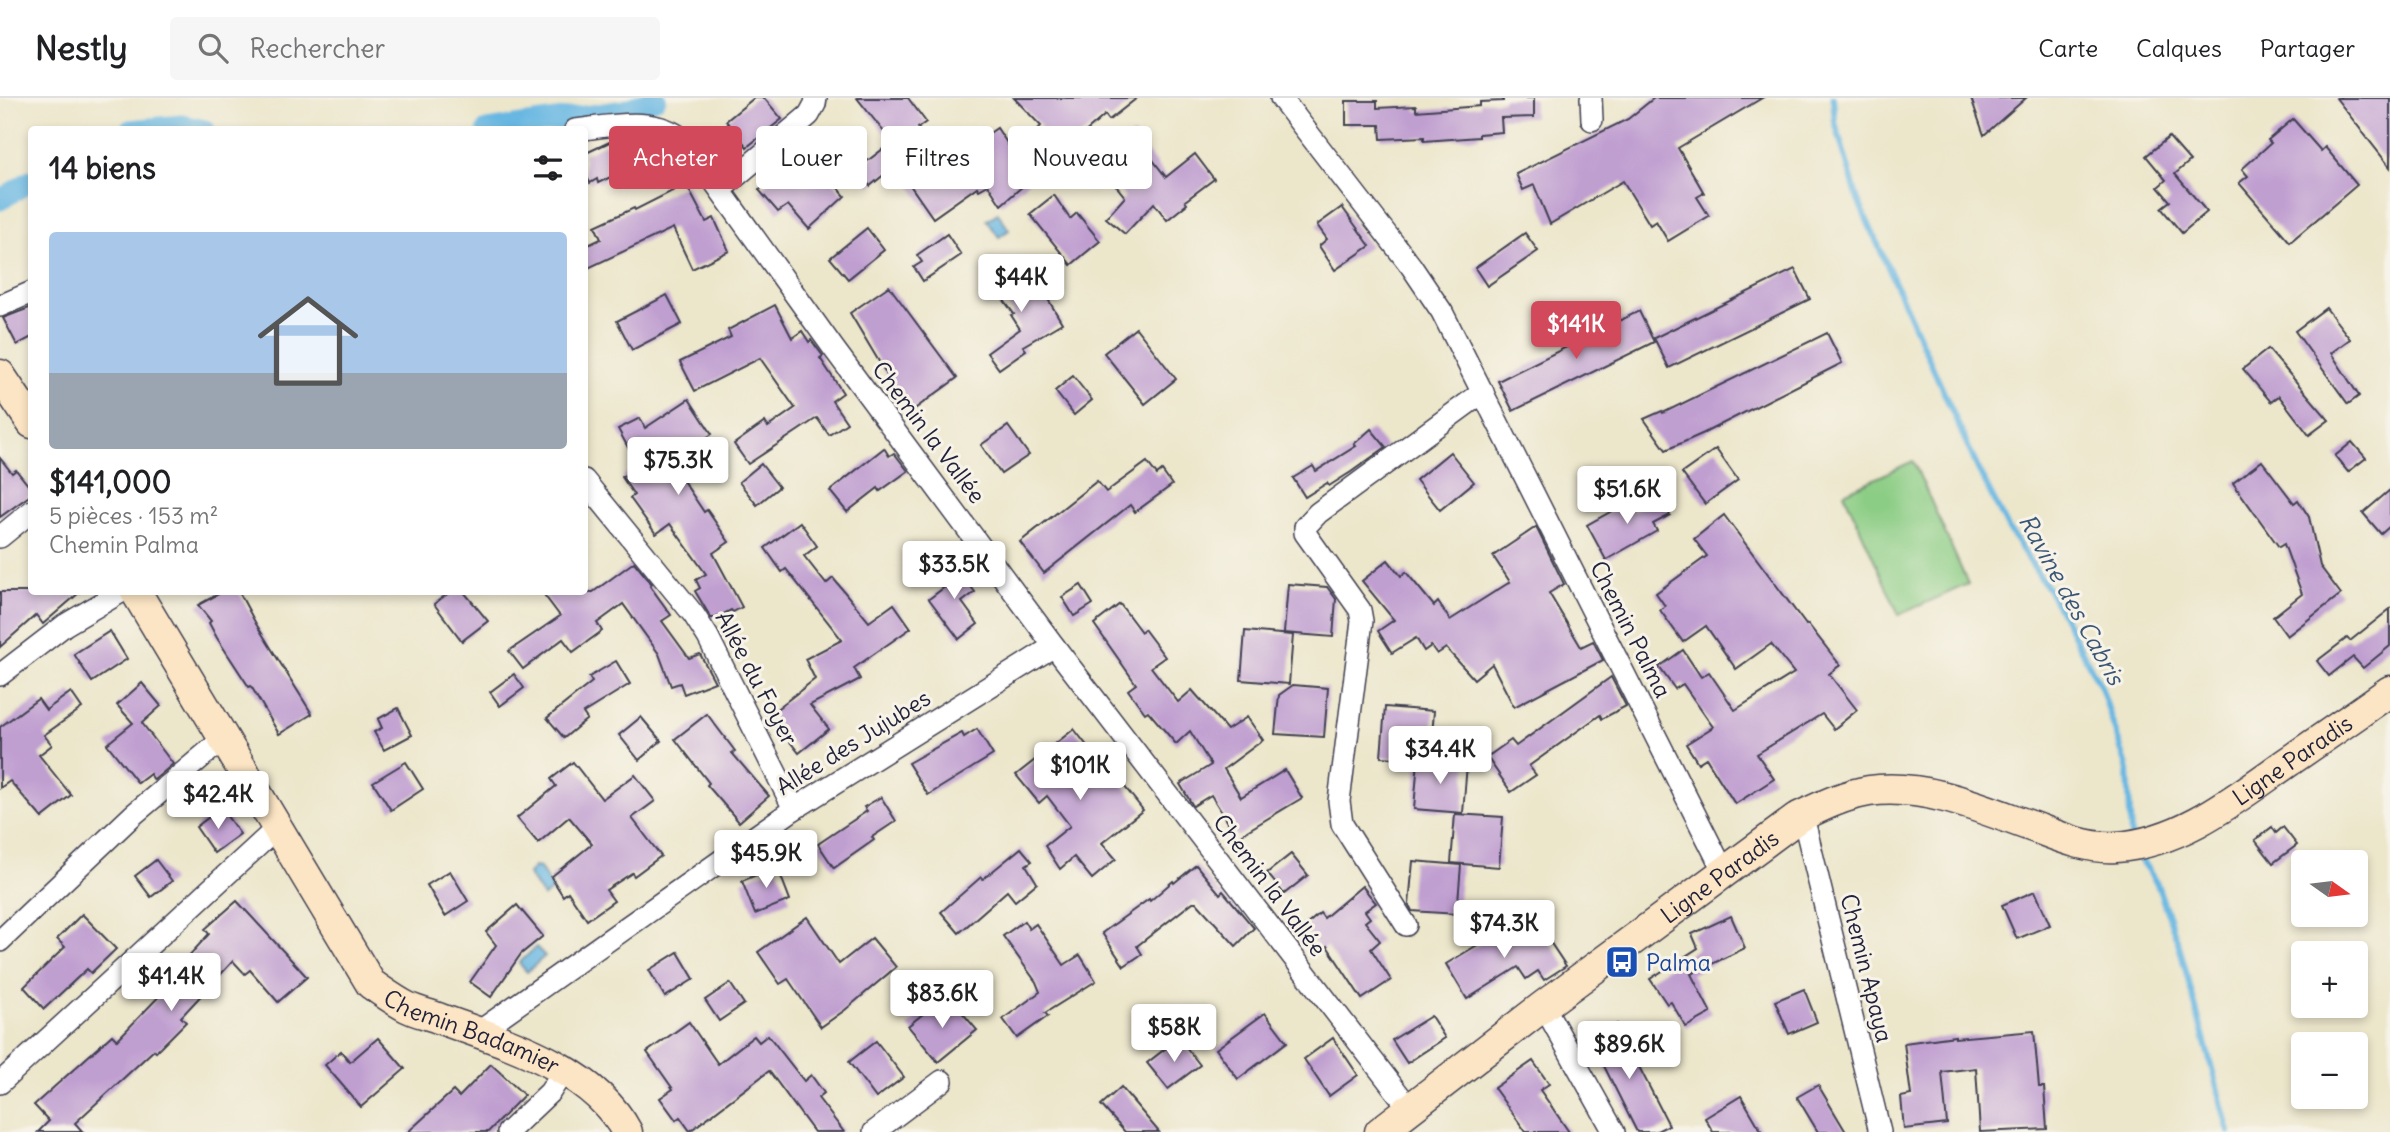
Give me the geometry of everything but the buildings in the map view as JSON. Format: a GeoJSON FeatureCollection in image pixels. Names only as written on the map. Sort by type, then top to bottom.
{"type":"FeatureCollection","features":[{"type":"Feature","properties":{"kind":"main road"},"geometry":{"type":"LineString","coordinates":[[0,375],[28,417]]}},
{"type":"Feature","properties":{"kind":"main road","name":"Chemin Badamier"},"geometry":{"type":"LineString","coordinates":[[138,595],[371,984],[408,1008],[477,1033],[564,1070],[595,1091],[620,1119],[627,1132]]}},
{"type":"Feature","properties":{"kind":"main road","name":"Ligne Paradis"},"geometry":{"type":"LineString","coordinates":[[1380,1132],[1542,1007],[1799,817],[1838,799],[1869,791],[1931,794],[1971,805],[2073,841],[2113,848],[2152,842],[2190,826],[2237,798],[2390,691]]}},
{"type":"Feature","properties":{"kind":"street"},"geometry":{"type":"LineString","coordinates":[[742,171],[809,115],[816,98]]}},
{"type":"Feature","properties":{"kind":"street","name":"Chemin Palma"},"geometry":{"type":"LineString","coordinates":[[1281,98],[1411,265],[1442,312],[1724,872]]}},
{"type":"Feature","properties":{"kind":"street"},"geometry":{"type":"LineString","coordinates":[[1591,98],[1592,120]]}},
{"type":"Feature","properties":{"kind":"street","name":"Chemin la Vallée"},"geometry":{"type":"LineString","coordinates":[[616,126],[646,126]]}},
{"type":"Feature","properties":{"kind":"street","name":"Chemin la Vallée"},"geometry":{"type":"LineString","coordinates":[[588,129],[609,127]]}},
{"type":"Feature","properties":{"kind":"street","name":"Chemin la Vallée"},"geometry":{"type":"LineString","coordinates":[[721,189],[834,349],[1054,646],[1409,1109]]}},
{"type":"Feature","properties":{"kind":"street"},"geometry":{"type":"LineString","coordinates":[[0,306],[28,294]]}},
{"type":"Feature","properties":{"kind":"street"},"geometry":{"type":"LineString","coordinates":[[1406,925],[1342,824],[1339,801],[1363,621],[1360,610],[1305,533],[1305,527],[1318,513],[1483,392]]}},
{"type":"Feature","properties":{"kind":"street","name":"Allée du Foyer"},"geometry":{"type":"LineString","coordinates":[[588,485],[694,615],[708,637],[794,809]]}},
{"type":"Feature","properties":{"kind":"street"},"geometry":{"type":"LineString","coordinates":[[0,537],[28,514]]}},
{"type":"Feature","properties":{"kind":"street"},"geometry":{"type":"LineString","coordinates":[[0,675],[65,625],[116,595]]}},
{"type":"Feature","properties":{"kind":"street","name":"Allée des Jujubes"},"geometry":{"type":"LineString","coordinates":[[477,1033],[794,809],[1054,646]]}},
{"type":"Feature","properties":{"kind":"street"},"geometry":{"type":"LineString","coordinates":[[0,941],[134,815],[223,739]]}},
{"type":"Feature","properties":{"kind":"street","name":"Chemin Apaya"},"geometry":{"type":"LineString","coordinates":[[1799,817],[1806,829],[1880,1132]]}},
{"type":"Feature","properties":{"kind":"street"},"geometry":{"type":"LineString","coordinates":[[0,1083],[276,829]]}},
{"type":"Feature","properties":{"kind":"street"},"geometry":{"type":"LineString","coordinates":[[1542,1007],[1610,1130]]}},
{"type":"Feature","properties":{"kind":"street"},"geometry":{"type":"LineString","coordinates":[[508,1132],[550,1092],[564,1070]]}},
{"type":"Feature","properties":{"kind":"street"},"geometry":{"type":"LineString","coordinates":[[874,1132],[942,1080]]}},
{"type":"Feature","properties":{"kind":"green space"},"geometry":{"type":"Polygon","coordinates":[[[1913,461],[1968,584],[1899,615],[1844,493],[1913,461]]]}},
{"type":"Feature","properties":{"kind":"water"},"geometry":{"type":"Polygon","coordinates":[[[998,213],[1009,230],[999,237],[987,220],[998,213]]]}},
{"type":"Feature","properties":{"kind":"water"},"geometry":{"type":"Polygon","coordinates":[[[534,867],[540,868],[553,890],[543,897],[528,874],[534,867]]]}},
{"type":"Feature","properties":{"kind":"water"},"geometry":{"type":"Polygon","coordinates":[[[536,947],[545,956],[527,972],[519,963],[536,947]]]}},
{"type":"Feature","properties":{"kind":"waterway"},"geometry":{"type":"LineString","coordinates":[[515,126],[626,110],[656,98]]}},
{"type":"Feature","properties":{"kind":"waterway","name":"Ravine des Cabris"},"geometry":{"type":"LineString","coordinates":[[1833,98],[1835,122],[1858,200],[1978,469],[2008,528],[2052,595],[2101,687],[2128,770],[2131,837]]}},
{"type":"Feature","properties":{"kind":"waterway"},"geometry":{"type":"LineString","coordinates":[[172,126],[187,126]]}},
{"type":"Feature","properties":{"kind":"waterway"},"geometry":{"type":"LineString","coordinates":[[0,200],[28,182]]}},
{"type":"Feature","properties":{"kind":"waterway","name":"Ravine des Cabris"},"geometry":{"type":"LineString","coordinates":[[2137,853],[2157,884],[2179,945],[2229,1132]]}},
{"type":"Feature","properties":{"kind":"place","name":"Palma"},"geometry":{"type":"Point","coordinates":[1622,962]}}]}
